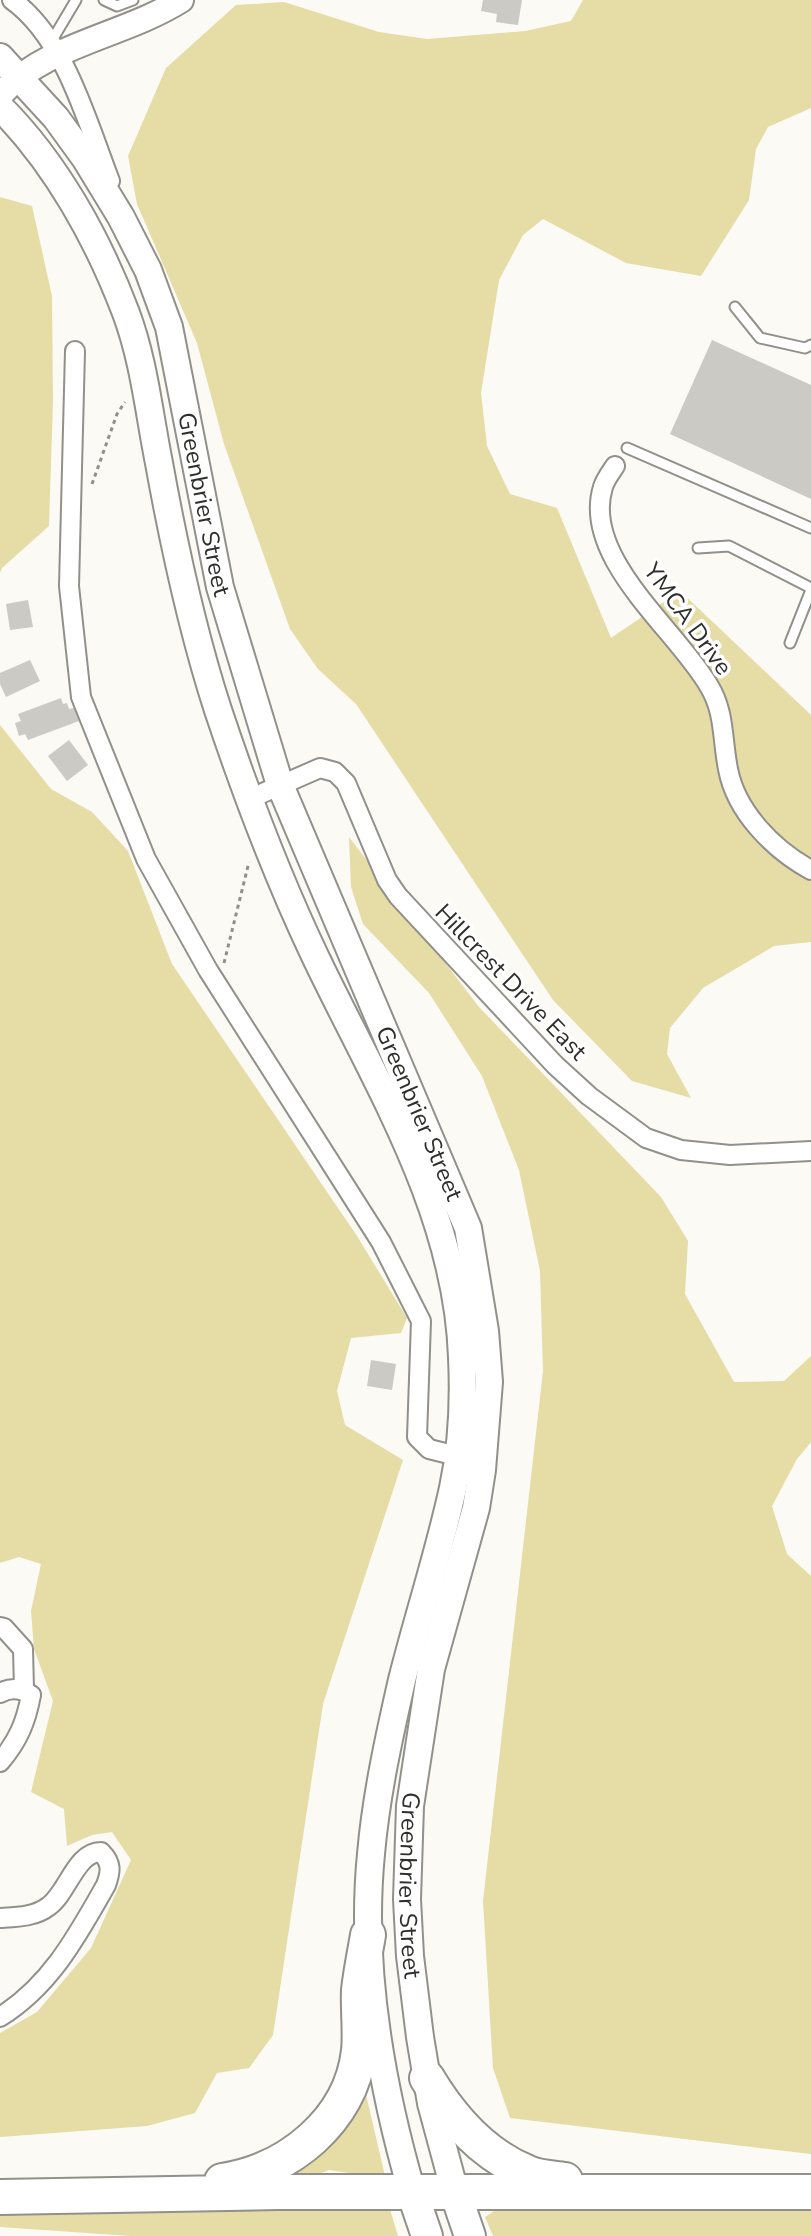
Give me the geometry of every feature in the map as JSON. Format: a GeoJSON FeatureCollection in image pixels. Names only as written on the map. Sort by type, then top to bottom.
{"type":"FeatureCollection","features":[{"type":"Feature","properties":{"kind":"highway"},"geometry":{"type":"LineString","coordinates":[[132,2194],[239,2178],[269,2167],[318,2135],[346,2095],[353,2076],[359,2051],[359,1989],[368,1935]]}},
{"type":"Feature","properties":{"kind":"highway"},"geometry":{"type":"LineString","coordinates":[[427,2078],[445,2109],[471,2136],[497,2156],[529,2174],[576,2182],[612,2194]]}},
{"type":"Feature","properties":{"kind":"highway"},"geometry":{"type":"LineString","coordinates":[[0,2197],[412,2192],[811,2192]]}},
{"type":"Feature","properties":{"kind":"main road","name":"Greenbrier Street"},"geometry":{"type":"LineString","coordinates":[[0,57],[56,118],[85,158],[121,217],[148,270],[169,327],[220,587],[280,785],[468,1228],[485,1331],[489,1382],[482,1470],[476,1508],[431,1669],[410,1806],[407,1899],[410,1956],[427,2078],[455,2192],[470,2236]]}},
{"type":"Feature","properties":{"kind":"main road","name":"Greenbrier Street"},"geometry":{"type":"LineString","coordinates":[[0,107],[43,159],[81,218],[125,310],[139,351],[183,581],[216,702],[258,826],[313,951],[418,1169],[441,1227],[456,1293],[461,1332],[461,1414],[454,1483],[402,1681],[378,1799],[370,1857],[368,1935],[385,2085],[412,2192],[427,2236]]}},
{"type":"Feature","properties":{"kind":"street"},"geometry":{"type":"LineString","coordinates":[[12,0],[34,20],[54,48],[134,245]]}},
{"type":"Feature","properties":{"kind":"street"},"geometry":{"type":"LineString","coordinates":[[0,95],[54,48],[122,16],[180,0]]}},
{"type":"Feature","properties":{"kind":"street"},"geometry":{"type":"LineString","coordinates":[[75,351],[69,586],[81,697],[146,859],[219,986],[381,1242],[415,1306],[421,1321],[417,1437],[429,1449],[457,1456]]}},
{"type":"Feature","properties":{"kind":"street","name":"YMCA Drive"},"geometry":{"type":"LineString","coordinates":[[615,466],[603,487],[600,522],[617,562],[635,590],[692,660],[713,693],[722,714],[728,769],[735,792],[748,814],[781,849],[811,870]]}},
{"type":"Feature","properties":{"kind":"street","name":"Hillcrest Drive East"},"geometry":{"type":"LineString","coordinates":[[249,799],[320,768],[335,772],[346,783],[387,880],[418,921],[555,1065],[589,1096],[646,1138],[681,1150],[730,1155],[811,1151]]}},
{"type":"Feature","properties":{"kind":"street"},"geometry":{"type":"LineString","coordinates":[[0,1627],[23,1649],[24,1689]]}},
{"type":"Feature","properties":{"kind":"street"},"geometry":{"type":"LineString","coordinates":[[0,1693],[7,1689],[24,1689],[31,1695],[26,1723],[0,1762]]}},
{"type":"Feature","properties":{"kind":"street"},"geometry":{"type":"LineString","coordinates":[[0,1918],[22,1917],[48,1907],[62,1894],[84,1860],[94,1852],[101,1852],[109,1860],[111,1872],[106,1885],[48,1977],[34,1993],[0,2017]]}},
{"type":"Feature","properties":{"kind":"lane"},"geometry":{"type":"LineString","coordinates":[[54,48],[76,0]]}},
{"type":"Feature","properties":{"kind":"lane"},"geometry":{"type":"LineString","coordinates":[[104,0],[122,16],[133,0]]}},
{"type":"Feature","properties":{"kind":"lane"},"geometry":{"type":"LineString","coordinates":[[735,307],[760,338],[805,348],[811,345]]}},
{"type":"Feature","properties":{"kind":"lane"},"geometry":{"type":"LineString","coordinates":[[627,448],[811,528]]}},
{"type":"Feature","properties":{"kind":"lane"},"geometry":{"type":"LineString","coordinates":[[698,548],[729,546],[811,589],[808,609],[790,643]]}},
{"type":"Feature","properties":{"kind":"path"},"geometry":{"type":"LineString","coordinates":[[89,493],[117,414],[143,374]]}},
{"type":"Feature","properties":{"kind":"path"},"geometry":{"type":"LineString","coordinates":[[219,986],[258,826]]}},
{"type":"Feature","properties":{"kind":"shaded area"},"geometry":{"type":"Polygon","coordinates":[[[583,0],[811,0],[811,108],[768,127],[756,149],[749,200],[701,276],[626,263],[543,219],[523,235],[499,280],[481,393],[487,446],[510,494],[557,508],[611,638],[680,591],[811,715],[811,942],[774,946],[703,988],[670,1028],[667,1054],[691,1098],[632,1081],[553,1000],[356,704],[318,669],[290,629],[224,444],[197,343],[137,204],[128,156],[166,68],[236,5],[284,2],[379,32],[427,39],[525,31],[571,21],[583,0]]]}},
{"type":"Feature","properties":{"kind":"shaded area"},"geometry":{"type":"Polygon","coordinates":[[[0,197],[32,206],[52,296],[53,401],[49,526],[0,573],[0,197]]]}},
{"type":"Feature","properties":{"kind":"shaded area"},"geometry":{"type":"Polygon","coordinates":[[[0,725],[51,789],[92,812],[128,851],[172,964],[357,1236],[407,1318],[401,1333],[351,1338],[337,1391],[345,1425],[403,1460],[323,1704],[273,2035],[249,2068],[217,2073],[195,2113],[147,2126],[0,2137],[0,2033],[37,2012],[91,1948],[131,1860],[112,1832],[92,1835],[67,1846],[64,1809],[31,1792],[53,1701],[34,1649],[31,1611],[41,1564],[19,1557],[0,1563],[0,725]]]}},
{"type":"Feature","properties":{"kind":"shaded area"},"geometry":{"type":"Polygon","coordinates":[[[349,837],[479,1007],[661,1197],[688,1241],[685,1294],[734,1382],[784,1381],[811,1356],[811,1442],[797,1459],[772,1506],[787,1554],[811,1576],[811,2154],[510,2118],[493,2068],[483,1901],[543,1371],[540,1271],[519,1170],[482,1076],[429,993],[363,924],[351,887],[349,837]]]}},
{"type":"Feature","properties":{"kind":"shaded area"},"geometry":{"type":"Polygon","coordinates":[[[364,2086],[385,2176],[329,2170],[311,2177],[274,2179],[364,2086]]]}},
{"type":"Feature","properties":{"kind":"shaded area"},"geometry":{"type":"Polygon","coordinates":[[[388,2203],[398,2236],[130,2236],[0,2227],[0,2215],[388,2203]]]}},
{"type":"Feature","properties":{"kind":"shaded area"},"geometry":{"type":"Polygon","coordinates":[[[530,2205],[811,2209],[811,2236],[493,2236],[485,2217],[497,2209],[530,2205]]]}},
{"type":"Feature","properties":{"kind":"building"},"geometry":{"type":"Polygon","coordinates":[[[483,0],[522,0],[518,25],[496,22],[497,14],[481,11],[483,0]]]}},
{"type":"Feature","properties":{"kind":"building"},"geometry":{"type":"Polygon","coordinates":[[[712,340],[811,385],[811,499],[670,434],[712,340]]]}},
{"type":"Feature","properties":{"kind":"building"},"geometry":{"type":"Polygon","coordinates":[[[28,600],[33,627],[10,630],[6,604],[28,600]]]}},
{"type":"Feature","properties":{"kind":"building"},"geometry":{"type":"Polygon","coordinates":[[[30,660],[40,681],[6,697],[0,684],[0,673],[30,660]]]}},
{"type":"Feature","properties":{"kind":"building"},"geometry":{"type":"Polygon","coordinates":[[[61,698],[69,709],[74,708],[79,721],[28,740],[25,734],[19,736],[15,723],[21,721],[18,714],[61,698]]]}},
{"type":"Feature","properties":{"kind":"building"},"geometry":{"type":"Polygon","coordinates":[[[69,740],[88,765],[67,781],[48,756],[69,740]]]}},
{"type":"Feature","properties":{"kind":"building"},"geometry":{"type":"Polygon","coordinates":[[[371,1360],[396,1364],[392,1390],[367,1386],[371,1360]]]}}]}
